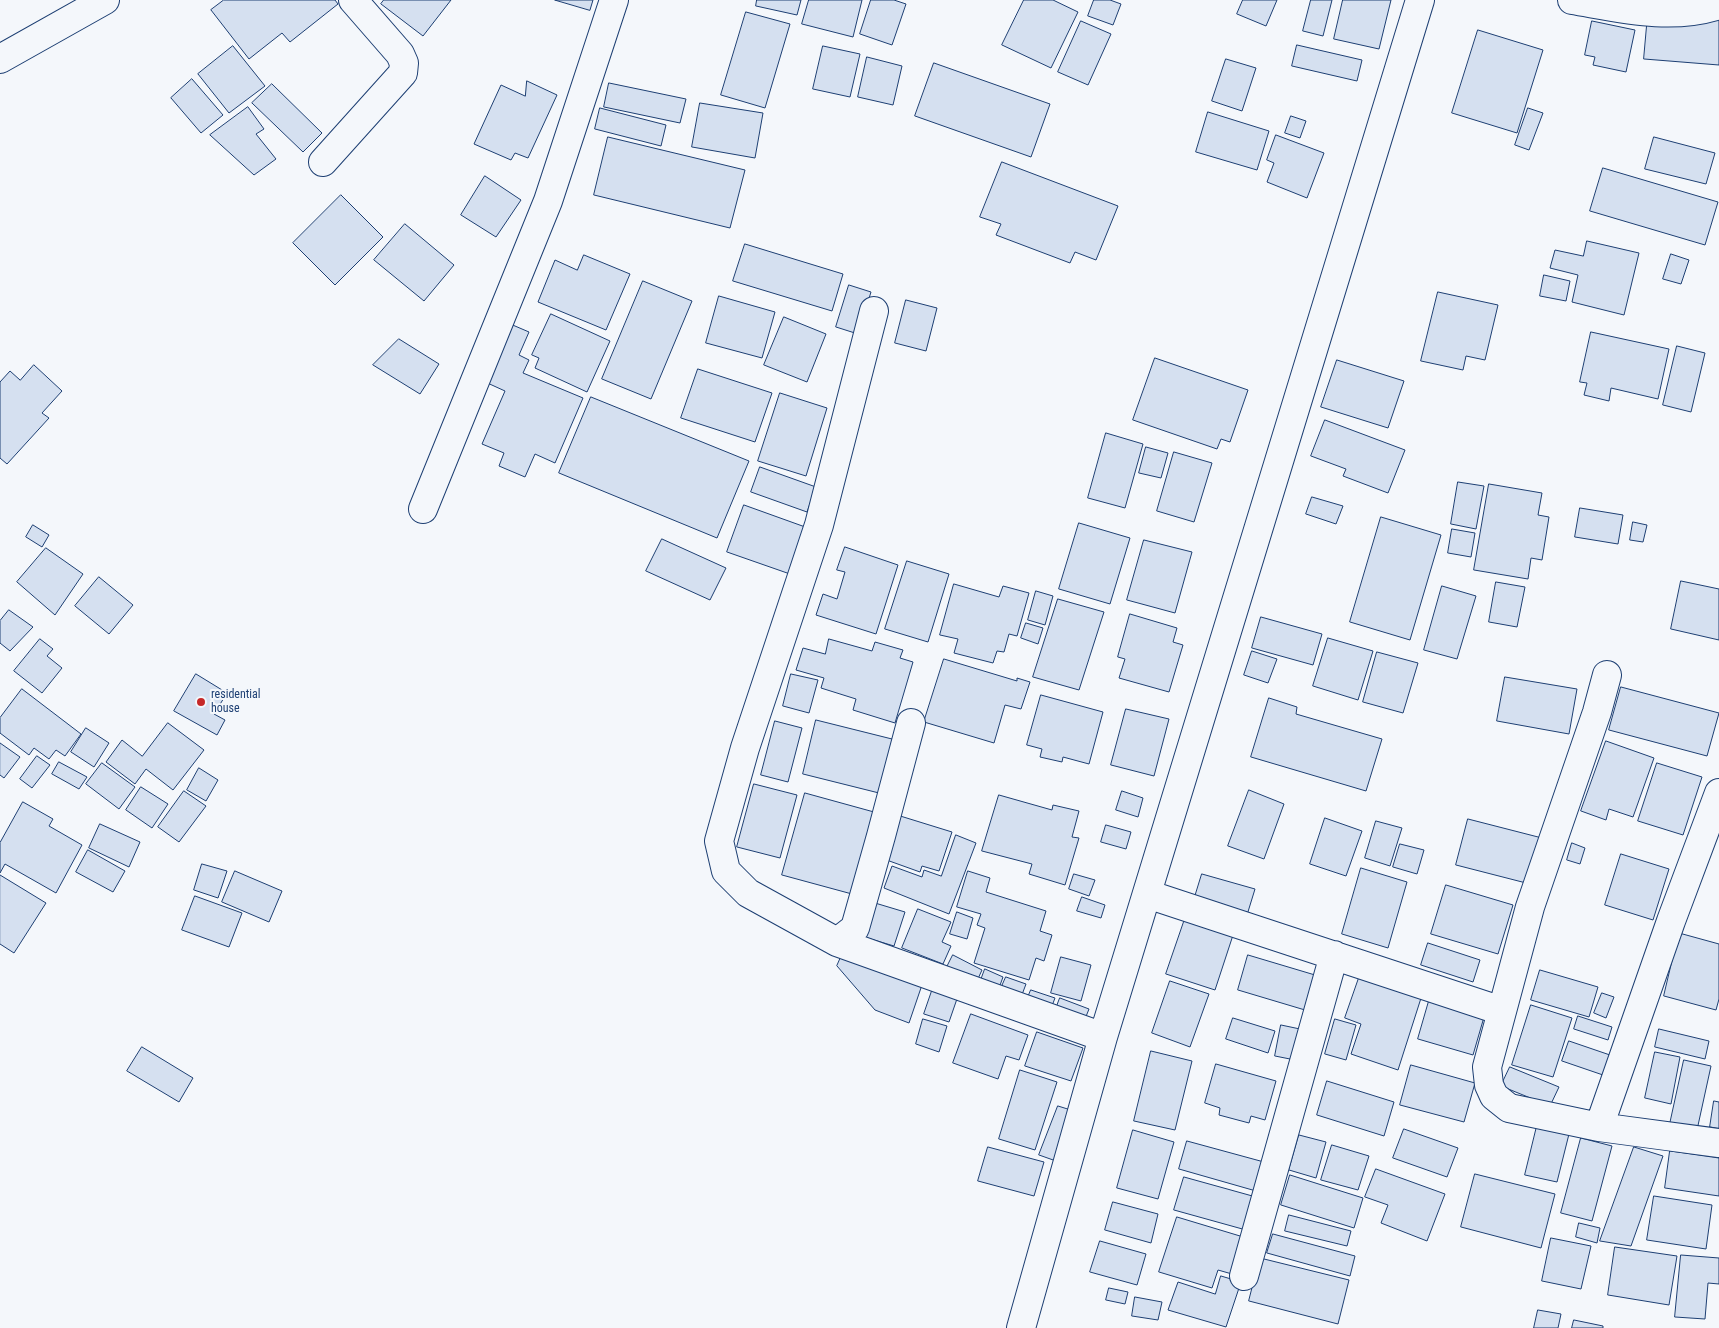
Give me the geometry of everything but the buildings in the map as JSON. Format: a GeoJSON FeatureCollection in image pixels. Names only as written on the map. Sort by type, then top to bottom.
{"type":"FeatureCollection","features":[{"type":"Feature","properties":{"kind":"street"},"geometry":{"type":"LineString","coordinates":[[0,59],[105,0]]}},
{"type":"Feature","properties":{"kind":"street"},"geometry":{"type":"LineString","coordinates":[[324,162],[403,73],[404,63],[400,54],[354,0]]}},
{"type":"Feature","properties":{"kind":"street"},"geometry":{"type":"LineString","coordinates":[[423,509],[548,201],[614,0]]}},
{"type":"Feature","properties":{"kind":"street"},"geometry":{"type":"LineString","coordinates":[[1021,1328],[1103,1037],[1420,0]]}},
{"type":"Feature","properties":{"kind":"street"},"geometry":{"type":"LineString","coordinates":[[1572,0],[1635,10],[1672,13],[1719,5]]}},
{"type":"Feature","properties":{"kind":"street"},"geometry":{"type":"LineString","coordinates":[[874,311],[819,525],[745,748],[718,841],[726,871],[748,893],[837,942],[1103,1037]]}},
{"type":"Feature","properties":{"kind":"street"},"geometry":{"type":"LineString","coordinates":[[1608,674],[1597,712],[1530,907],[1487,1067],[1489,1085],[1494,1096],[1509,1108],[1599,1126],[1719,1143]]}},
{"type":"Feature","properties":{"kind":"street"},"geometry":{"type":"LineString","coordinates":[[837,942],[855,928],[911,723]]}},
{"type":"Feature","properties":{"kind":"street"},"geometry":{"type":"LineString","coordinates":[[1599,1126],[1719,793]]}},
{"type":"Feature","properties":{"kind":"street"},"geometry":{"type":"LineString","coordinates":[[1147,894],[1502,1011]]}},
{"type":"Feature","properties":{"kind":"street"},"geometry":{"type":"LineString","coordinates":[[1244,1276],[1334,955]]}},
{"type":"Feature","properties":{"kind":"place","name":"residential house"},"geometry":{"type":"Point","coordinates":[201,702]}}]}
